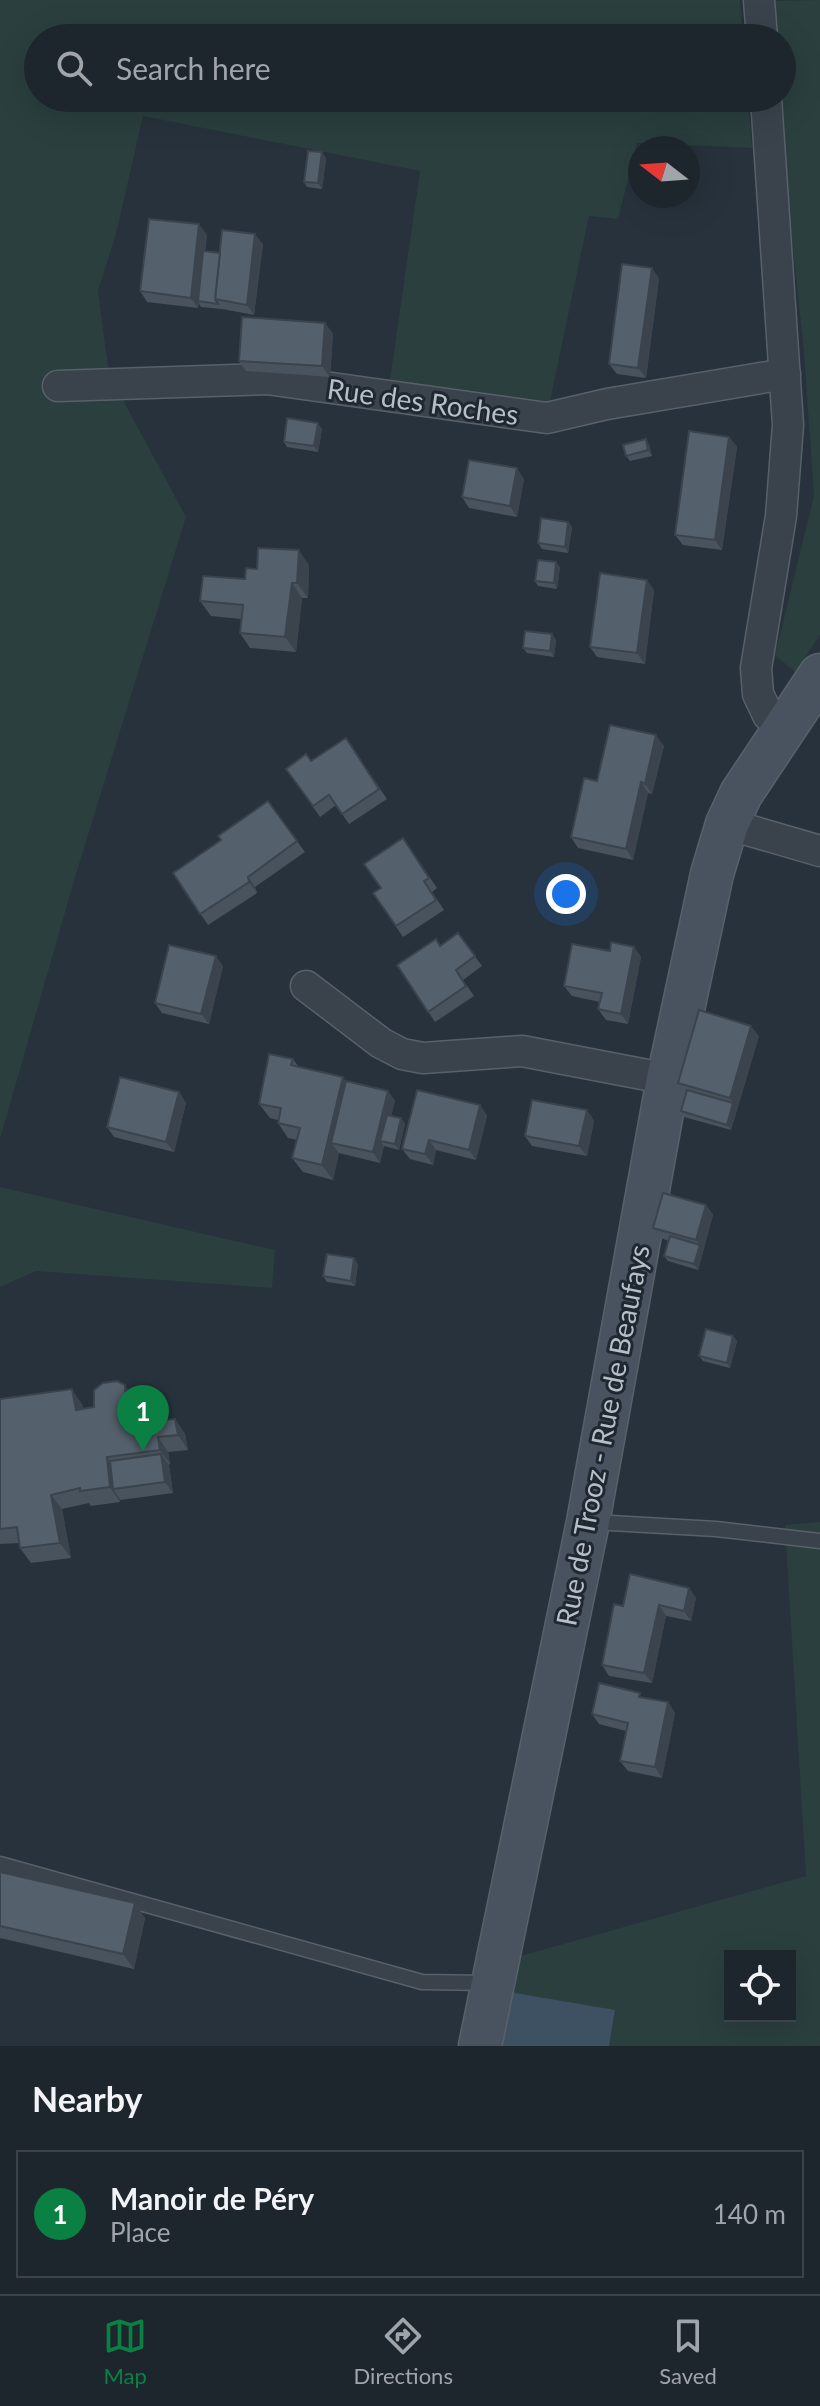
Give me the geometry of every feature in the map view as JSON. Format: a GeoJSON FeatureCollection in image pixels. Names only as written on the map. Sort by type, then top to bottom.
{"type":"FeatureCollection","features":[{"type":"Feature","properties":{"kind":"street"},"geometry":{"type":"LineString","coordinates":[[759,0],[761,24]]}},
{"type":"Feature","properties":{"kind":"street"},"geometry":{"type":"LineString","coordinates":[[767,112],[788,425],[781,516],[756,668],[758,694],[768,715],[782,729]]}},
{"type":"Feature","properties":{"kind":"street","name":"Rue des Roches"},"geometry":{"type":"LineString","coordinates":[[58,386],[267,379],[547,418],[607,404],[785,374]]}},
{"type":"Feature","properties":{"kind":"street","name":"Rue de Trooz - Rue de Beaufays"},"geometry":{"type":"LineString","coordinates":[[480,2046],[588,1522],[668,1079],[712,874],[727,824],[741,794],[820,675]]}},
{"type":"Feature","properties":{"kind":"street"},"geometry":{"type":"LineString","coordinates":[[727,824],[820,851]]}},
{"type":"Feature","properties":{"kind":"street"},"geometry":{"type":"LineString","coordinates":[[306,986],[381,1043],[402,1054],[423,1058],[522,1051],[668,1079]]}},
{"type":"Feature","properties":{"kind":"lane"},"geometry":{"type":"LineString","coordinates":[[588,1522],[716,1529],[820,1541]]}},
{"type":"Feature","properties":{"kind":"lane"},"geometry":{"type":"LineString","coordinates":[[0,1864],[422,1982],[493,1983]]}},
{"type":"Feature","properties":{"kind":"green space"},"geometry":{"type":"Polygon","coordinates":[[[0,0],[740,0],[742,24],[24,24],[24,112],[749,112],[752,148],[700,146],[700,136],[628,136],[628,179],[618,219],[589,216],[549,406],[390,380],[420,171],[143,116],[116,234],[98,291],[109,374],[186,517],[76,874],[0,1139],[0,0]]]}},
{"type":"Feature","properties":{"kind":"green space"},"geometry":{"type":"Polygon","coordinates":[[[820,0],[820,635],[795,672],[775,655],[814,496],[804,352],[778,112],[796,112],[796,24],[768,24],[766,1],[820,0]]]}},
{"type":"Feature","properties":{"kind":"green space"},"geometry":{"type":"Polygon","coordinates":[[[0,1187],[275,1250],[272,1288],[36,1271],[0,1287],[0,1187]]]}},
{"type":"Feature","properties":{"kind":"green space"},"geometry":{"type":"Polygon","coordinates":[[[820,1522],[820,2046],[609,2046],[615,2011],[504,1991],[506,1960],[806,1876],[785,1525],[820,1522]]]}},
{"type":"Feature","properties":{"kind":"water"},"geometry":{"type":"Polygon","coordinates":[[[504,1991],[615,2010],[609,2046],[495,2046],[504,1991]]]}},
{"type":"Feature","properties":{"kind":"building"},"geometry":{"type":"Polygon","coordinates":[[[308,151],[322,152],[318,183],[304,182],[308,151]]]}},
{"type":"Feature","properties":{"kind":"building"},"geometry":{"type":"Polygon","coordinates":[[[149,219],[199,224],[191,298],[140,291],[149,219]]]}},
{"type":"Feature","properties":{"kind":"building"},"geometry":{"type":"Polygon","coordinates":[[[222,230],[255,234],[247,305],[215,299],[222,230]]]}},
{"type":"Feature","properties":{"kind":"building"},"geometry":{"type":"Polygon","coordinates":[[[203,251],[220,253],[215,299],[218,304],[198,301],[203,251]]]}},
{"type":"Feature","properties":{"kind":"building"},"geometry":{"type":"Polygon","coordinates":[[[622,264],[652,268],[638,368],[609,364],[622,264]]]}},
{"type":"Feature","properties":{"kind":"building"},"geometry":{"type":"Polygon","coordinates":[[[242,317],[325,323],[322,366],[239,361],[242,317]]]}},
{"type":"Feature","properties":{"kind":"building"},"geometry":{"type":"Polygon","coordinates":[[[287,418],[318,423],[314,446],[284,442],[287,418]]]}},
{"type":"Feature","properties":{"kind":"building"},"geometry":{"type":"Polygon","coordinates":[[[689,431],[729,437],[715,540],[675,535],[689,431]]]}},
{"type":"Feature","properties":{"kind":"building"},"geometry":{"type":"Polygon","coordinates":[[[646,439],[648,450],[626,456],[623,445],[646,439]]]}},
{"type":"Feature","properties":{"kind":"building"},"geometry":{"type":"Polygon","coordinates":[[[469,460],[517,468],[510,506],[462,497],[469,460]]]}},
{"type":"Feature","properties":{"kind":"building"},"geometry":{"type":"Polygon","coordinates":[[[541,518],[568,522],[565,547],[538,543],[541,518]]]}},
{"type":"Feature","properties":{"kind":"building"},"geometry":{"type":"Polygon","coordinates":[[[258,548],[299,550],[297,583],[292,583],[285,637],[240,633],[243,605],[200,601],[203,576],[245,579],[246,568],[257,569],[258,548]]]}},
{"type":"Feature","properties":{"kind":"building"},"geometry":{"type":"Polygon","coordinates":[[[538,560],[556,562],[554,583],[535,581],[538,560]]]}},
{"type":"Feature","properties":{"kind":"building"},"geometry":{"type":"Polygon","coordinates":[[[600,573],[647,580],[637,653],[590,647],[600,573]]]}},
{"type":"Feature","properties":{"kind":"building"},"geometry":{"type":"Polygon","coordinates":[[[525,631],[552,634],[550,651],[523,648],[525,631]]]}},
{"type":"Feature","properties":{"kind":"building"},"geometry":{"type":"Polygon","coordinates":[[[610,725],[656,735],[645,784],[641,782],[626,849],[571,837],[584,778],[597,781],[610,725]]]}},
{"type":"Feature","properties":{"kind":"building"},"geometry":{"type":"Polygon","coordinates":[[[346,738],[379,789],[342,814],[329,795],[313,806],[286,769],[306,754],[311,761],[346,738]]]}},
{"type":"Feature","properties":{"kind":"building"},"geometry":{"type":"Polygon","coordinates":[[[268,801],[297,841],[248,877],[249,882],[200,914],[173,873],[221,840],[218,836],[268,801]]]}},
{"type":"Feature","properties":{"kind":"building"},"geometry":{"type":"Polygon","coordinates":[[[403,838],[429,878],[424,881],[436,900],[396,926],[373,893],[381,888],[364,864],[403,838]]]}},
{"type":"Feature","properties":{"kind":"building"},"geometry":{"type":"Polygon","coordinates":[[[458,933],[475,956],[456,970],[466,986],[428,1012],[397,965],[436,939],[440,946],[458,933]]]}},
{"type":"Feature","properties":{"kind":"building"},"geometry":{"type":"Polygon","coordinates":[[[611,942],[634,947],[621,1014],[598,1009],[602,993],[564,986],[572,944],[610,951],[611,942]]]}},
{"type":"Feature","properties":{"kind":"building"},"geometry":{"type":"Polygon","coordinates":[[[169,945],[216,956],[201,1014],[155,1003],[169,945]]]}},
{"type":"Feature","properties":{"kind":"building"},"geometry":{"type":"Polygon","coordinates":[[[699,1010],[751,1026],[730,1098],[678,1083],[699,1010]]]}},
{"type":"Feature","properties":{"kind":"building"},"geometry":{"type":"Polygon","coordinates":[[[269,1054],[293,1059],[291,1065],[343,1077],[322,1165],[292,1158],[300,1128],[278,1123],[281,1108],[259,1104],[269,1054]]]}},
{"type":"Feature","properties":{"kind":"building"},"geometry":{"type":"Polygon","coordinates":[[[120,1077],[179,1092],[166,1142],[107,1127],[120,1077]]]}},
{"type":"Feature","properties":{"kind":"building"},"geometry":{"type":"Polygon","coordinates":[[[346,1081],[388,1091],[373,1152],[331,1143],[346,1081]]]}},
{"type":"Feature","properties":{"kind":"building"},"geometry":{"type":"Polygon","coordinates":[[[417,1090],[480,1105],[469,1150],[429,1140],[425,1154],[402,1149],[417,1090]]]}},
{"type":"Feature","properties":{"kind":"building"},"geometry":{"type":"Polygon","coordinates":[[[687,1090],[733,1103],[727,1125],[681,1111],[687,1090]]]}},
{"type":"Feature","properties":{"kind":"building"},"geometry":{"type":"Polygon","coordinates":[[[532,1100],[587,1110],[579,1146],[525,1136],[532,1100]]]}},
{"type":"Feature","properties":{"kind":"building"},"geometry":{"type":"Polygon","coordinates":[[[387,1115],[401,1118],[395,1144],[380,1141],[387,1115]]]}},
{"type":"Feature","properties":{"kind":"building"},"geometry":{"type":"Polygon","coordinates":[[[663,1193],[706,1205],[696,1240],[653,1228],[663,1193]]]}},
{"type":"Feature","properties":{"kind":"building"},"geometry":{"type":"Polygon","coordinates":[[[670,1236],[700,1245],[694,1264],[664,1256],[670,1236]]]}},
{"type":"Feature","properties":{"kind":"building"},"geometry":{"type":"Polygon","coordinates":[[[327,1254],[354,1258],[351,1281],[323,1276],[327,1254]]]}},
{"type":"Feature","properties":{"kind":"building"},"geometry":{"type":"Polygon","coordinates":[[[706,1329],[733,1336],[727,1363],[699,1356],[706,1329]]]}},
{"type":"Feature","properties":{"kind":"building"},"geometry":{"type":"Polygon","coordinates":[[[117,1381],[125,1385],[129,1403],[152,1400],[155,1421],[175,1419],[178,1435],[158,1437],[160,1450],[107,1457],[110,1487],[80,1491],[80,1488],[51,1495],[60,1543],[20,1548],[17,1527],[0,1529],[0,1399],[72,1389],[76,1410],[94,1407],[94,1390],[103,1383],[117,1381]]]}},
{"type":"Feature","properties":{"kind":"building"},"geometry":{"type":"Polygon","coordinates":[[[161,1454],[165,1482],[113,1489],[110,1461],[161,1454]]]}},
{"type":"Feature","properties":{"kind":"building"},"geometry":{"type":"Polygon","coordinates":[[[630,1574],[689,1588],[684,1611],[659,1605],[644,1673],[602,1665],[614,1604],[623,1606],[630,1574]]]}},
{"type":"Feature","properties":{"kind":"building"},"geometry":{"type":"Polygon","coordinates":[[[599,1683],[640,1693],[639,1697],[668,1702],[655,1767],[620,1761],[628,1723],[592,1714],[599,1683]]]}},
{"type":"Feature","properties":{"kind":"building"},"geometry":{"type":"Polygon","coordinates":[[[0,1872],[135,1903],[123,1954],[0,1926],[0,1872]]]}},
{"type":"Feature","properties":{"kind":"place","name":"Manoir de Péry"},"geometry":{"type":"Point","coordinates":[143,1451]}}]}
